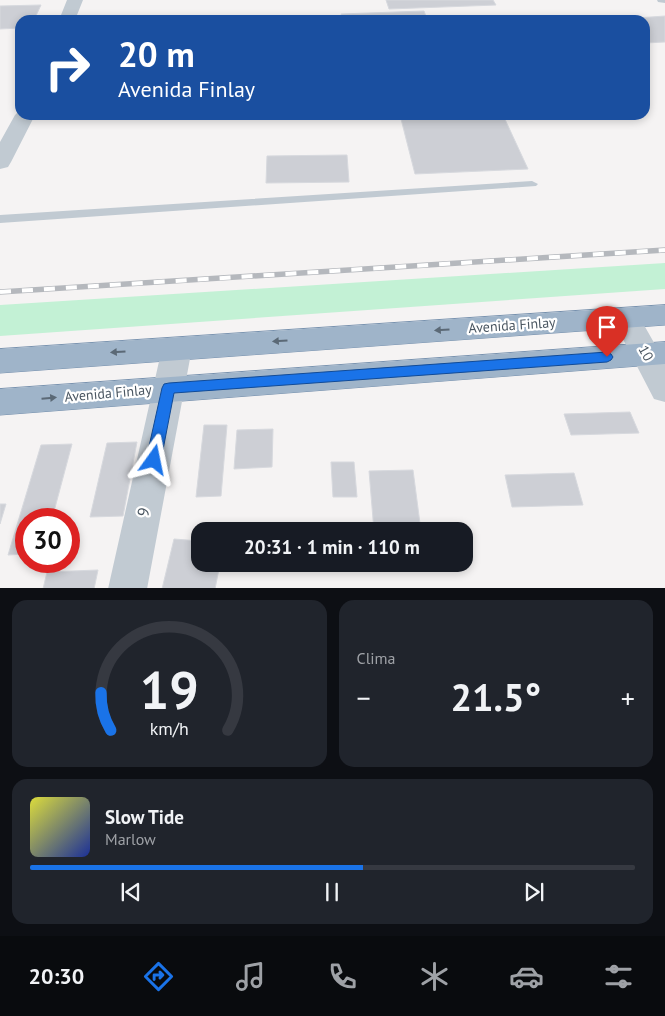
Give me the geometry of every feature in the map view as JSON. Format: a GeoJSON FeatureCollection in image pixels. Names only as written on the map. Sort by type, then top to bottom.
{"type":"FeatureCollection","features":[{"type":"Feature","properties":{"kind":"highway","name":"Avenida Finlay"},"geometry":{"type":"LineString","coordinates":[[0,361],[665,315]]}},
{"type":"Feature","properties":{"kind":"highway","name":"Avenida Finlay"},"geometry":{"type":"LineString","coordinates":[[0,402],[656,353]]}},
{"type":"Feature","properties":{"kind":"street"},"geometry":{"type":"LineString","coordinates":[[69,15],[75,0]]}},
{"type":"Feature","properties":{"kind":"street"},"geometry":{"type":"LineString","coordinates":[[0,162],[22,120]]}},
{"type":"Feature","properties":{"kind":"street","name":"10"},"geometry":{"type":"LineString","coordinates":[[626,318],[656,353],[665,390]]}},
{"type":"Feature","properties":{"kind":"street","name":"9"},"geometry":{"type":"LineString","coordinates":[[127,588],[177,348]]}},
{"type":"Feature","properties":{"kind":"lane"},"geometry":{"type":"LineString","coordinates":[[661,0],[665,1]]}},
{"type":"Feature","properties":{"kind":"lane"},"geometry":{"type":"LineString","coordinates":[[0,219],[532,184]]}},
{"type":"Feature","properties":{"kind":"green space"},"geometry":{"type":"Polygon","coordinates":[[[665,263],[665,289],[0,336],[0,305],[665,263]]]}},
{"type":"Feature","properties":{"kind":"building"},"geometry":{"type":"Polygon","coordinates":[[[386,0],[493,0],[496,5],[389,9],[386,0]]]}},
{"type":"Feature","properties":{"kind":"building"},"geometry":{"type":"Polygon","coordinates":[[[41,5],[36,15],[15,15],[15,28],[0,29],[0,6],[41,5]]]}},
{"type":"Feature","properties":{"kind":"building"},"geometry":{"type":"Polygon","coordinates":[[[424,11],[426,15],[341,15],[424,11]]]}},
{"type":"Feature","properties":{"kind":"building"},"geometry":{"type":"Polygon","coordinates":[[[665,16],[665,42],[650,43],[650,17],[665,16]]]}},
{"type":"Feature","properties":{"kind":"building"},"geometry":{"type":"Polygon","coordinates":[[[401,120],[505,120],[528,169],[415,174],[401,120]]]}},
{"type":"Feature","properties":{"kind":"building"},"geometry":{"type":"Polygon","coordinates":[[[347,155],[349,182],[266,183],[267,156],[347,155]]]}},
{"type":"Feature","properties":{"kind":"building"},"geometry":{"type":"Polygon","coordinates":[[[630,412],[639,433],[571,435],[564,414],[630,412]]]}},
{"type":"Feature","properties":{"kind":"building"},"geometry":{"type":"Polygon","coordinates":[[[204,425],[227,425],[221,496],[196,497],[204,425]]]}},
{"type":"Feature","properties":{"kind":"building"},"geometry":{"type":"Polygon","coordinates":[[[273,429],[272,467],[234,469],[237,430],[273,429]]]}},
{"type":"Feature","properties":{"kind":"building"},"geometry":{"type":"Polygon","coordinates":[[[137,442],[123,516],[90,517],[107,443],[137,442]]]}},
{"type":"Feature","properties":{"kind":"building"},"geometry":{"type":"Polygon","coordinates":[[[72,444],[55,508],[22,508],[41,445],[72,444]]]}},
{"type":"Feature","properties":{"kind":"building"},"geometry":{"type":"Polygon","coordinates":[[[331,462],[354,462],[357,497],[333,497],[331,462]]]}},
{"type":"Feature","properties":{"kind":"building"},"geometry":{"type":"Polygon","coordinates":[[[413,470],[420,522],[373,522],[369,471],[413,470]]]}},
{"type":"Feature","properties":{"kind":"building"},"geometry":{"type":"Polygon","coordinates":[[[574,473],[583,505],[512,507],[505,475],[574,473]]]}},
{"type":"Feature","properties":{"kind":"building"},"geometry":{"type":"Polygon","coordinates":[[[0,504],[6,504],[0,524],[0,504]]]}},
{"type":"Feature","properties":{"kind":"building"},"geometry":{"type":"Polygon","coordinates":[[[15,532],[15,555],[8,555],[15,532]]]}},
{"type":"Feature","properties":{"kind":"building"},"geometry":{"type":"Polygon","coordinates":[[[174,539],[191,540],[191,572],[218,572],[215,588],[162,588],[174,539]]]}},
{"type":"Feature","properties":{"kind":"building"},"geometry":{"type":"Polygon","coordinates":[[[98,570],[94,588],[43,588],[47,573],[80,573],[80,571],[98,570]]]}},
{"type":"Feature","properties":{"kind":"railway"},"geometry":{"type":"LineString","coordinates":[[0,292],[665,250]]}},
{"type":"Feature","properties":{"kind":"route"},"geometry":{"type":"LineString","coordinates":[[154,460],[169,388],[607,357]]}}]}
